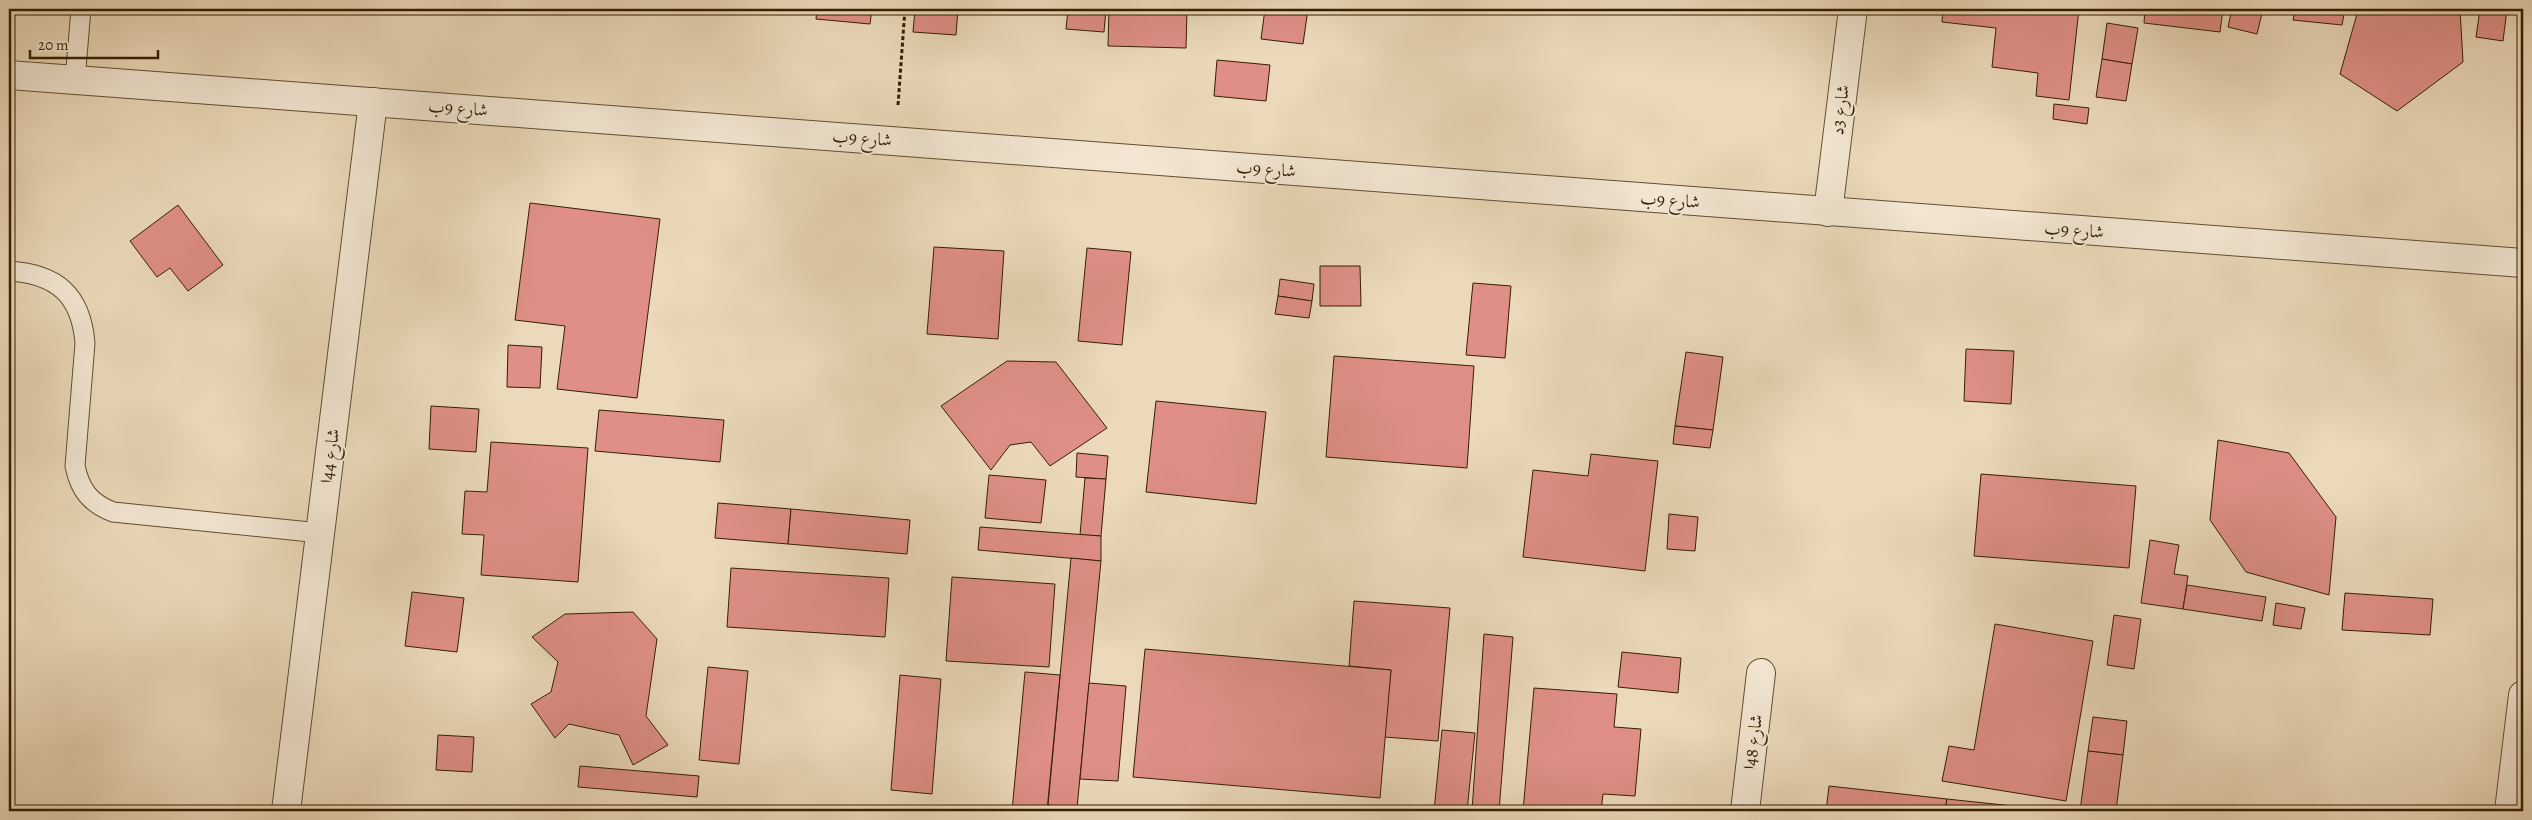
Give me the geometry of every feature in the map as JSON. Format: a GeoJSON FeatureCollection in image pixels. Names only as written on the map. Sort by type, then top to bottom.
{"type":"FeatureCollection","features":[{"type":"Feature","properties":{"kind":"street","name":"شارع 3د"},"geometry":{"type":"LineString","coordinates":[[1828,212],[1853,9]]}},
{"type":"Feature","properties":{"kind":"street","name":"شارع 9ب"},"geometry":{"type":"LineString","coordinates":[[9,75],[2523,263]]}},
{"type":"Feature","properties":{"kind":"street","name":"شارع 44ا"},"geometry":{"type":"LineString","coordinates":[[286,811],[373,102]]}},
{"type":"Feature","properties":{"kind":"street","name":"شارع 48ا"},"geometry":{"type":"LineString","coordinates":[[1745,811],[1761,673]]}},
{"type":"Feature","properties":{"kind":"street"},"geometry":{"type":"LineString","coordinates":[[2509,811],[2523,695]]}},
{"type":"Feature","properties":{"kind":"lane"},"geometry":{"type":"LineString","coordinates":[[75,80],[81,9]]}},
{"type":"Feature","properties":{"kind":"lane"},"geometry":{"type":"LineString","coordinates":[[9,271],[27,272],[49,280],[67,293],[78,308],[83,325],[85,343],[75,466],[78,482],[86,496],[98,506],[113,512],[320,533]]}},
{"type":"Feature","properties":{"kind":"path"},"geometry":{"type":"LineString","coordinates":[[896,140],[905,9]]}},
{"type":"Feature","properties":{"kind":"building"},"geometry":{"type":"Polygon","coordinates":[[[817,9],[872,9],[870,24],[816,19],[817,9]]]}},
{"type":"Feature","properties":{"kind":"building"},"geometry":{"type":"Polygon","coordinates":[[[915,9],[958,9],[956,35],[913,32],[915,9]]]}},
{"type":"Feature","properties":{"kind":"building"},"geometry":{"type":"Polygon","coordinates":[[[1068,9],[1106,9],[1104,32],[1066,29],[1068,9]]]}},
{"type":"Feature","properties":{"kind":"building"},"geometry":{"type":"Polygon","coordinates":[[[1109,9],[1187,10],[1186,48],[1108,46],[1109,9]]]}},
{"type":"Feature","properties":{"kind":"building"},"geometry":{"type":"Polygon","coordinates":[[[1265,9],[1308,9],[1303,44],[1261,39],[1265,9]]]}},
{"type":"Feature","properties":{"kind":"building"},"geometry":{"type":"Polygon","coordinates":[[[1943,9],[2079,9],[2069,100],[2036,96],[2038,73],[1992,67],[1996,28],[1942,22],[1943,9]]]}},
{"type":"Feature","properties":{"kind":"building"},"geometry":{"type":"Polygon","coordinates":[[[2145,9],[2223,9],[2220,32],[2144,23],[2145,9]]]}},
{"type":"Feature","properties":{"kind":"building"},"geometry":{"type":"Polygon","coordinates":[[[2232,9],[2263,9],[2257,34],[2228,27],[2232,9]]]}},
{"type":"Feature","properties":{"kind":"building"},"geometry":{"type":"Polygon","coordinates":[[[2295,9],[2345,9],[2342,25],[2293,20],[2295,9]]]}},
{"type":"Feature","properties":{"kind":"building"},"geometry":{"type":"Polygon","coordinates":[[[2363,9],[2460,9],[2463,62],[2397,111],[2340,74],[2357,14],[2363,9]]]}},
{"type":"Feature","properties":{"kind":"building"},"geometry":{"type":"Polygon","coordinates":[[[2480,9],[2507,9],[2503,41],[2476,37],[2480,9]]]}},
{"type":"Feature","properties":{"kind":"building"},"geometry":{"type":"Polygon","coordinates":[[[2107,23],[2138,28],[2132,64],[2102,59],[2107,23]]]}},
{"type":"Feature","properties":{"kind":"building"},"geometry":{"type":"Polygon","coordinates":[[[2102,59],[2132,64],[2126,101],[2096,97],[2102,59]]]}},
{"type":"Feature","properties":{"kind":"building"},"geometry":{"type":"Polygon","coordinates":[[[1217,60],[1270,65],[1266,101],[1214,96],[1217,60]]]}},
{"type":"Feature","properties":{"kind":"building"},"geometry":{"type":"Polygon","coordinates":[[[2054,104],[2089,108],[2087,124],[2053,119],[2054,104]]]}},
{"type":"Feature","properties":{"kind":"building"},"geometry":{"type":"Polygon","coordinates":[[[530,203],[660,219],[637,398],[557,389],[565,326],[515,320],[530,203]]]}},
{"type":"Feature","properties":{"kind":"building"},"geometry":{"type":"Polygon","coordinates":[[[178,205],[223,265],[188,291],[170,268],[157,277],[130,241],[178,205]]]}},
{"type":"Feature","properties":{"kind":"building"},"geometry":{"type":"Polygon","coordinates":[[[934,247],[1004,251],[998,339],[927,334],[934,247]]]}},
{"type":"Feature","properties":{"kind":"building"},"geometry":{"type":"Polygon","coordinates":[[[1087,248],[1131,252],[1122,345],[1078,341],[1087,248]]]}},
{"type":"Feature","properties":{"kind":"building"},"geometry":{"type":"Polygon","coordinates":[[[1320,266],[1360,266],[1361,306],[1320,306],[1320,266]]]}},
{"type":"Feature","properties":{"kind":"building"},"geometry":{"type":"Polygon","coordinates":[[[1280,279],[1314,284],[1312,301],[1278,296],[1280,279]]]}},
{"type":"Feature","properties":{"kind":"building"},"geometry":{"type":"Polygon","coordinates":[[[1473,283],[1511,286],[1505,358],[1466,355],[1473,283]]]}},
{"type":"Feature","properties":{"kind":"building"},"geometry":{"type":"Polygon","coordinates":[[[1278,296],[1312,301],[1309,318],[1275,314],[1278,296]]]}},
{"type":"Feature","properties":{"kind":"building"},"geometry":{"type":"Polygon","coordinates":[[[508,345],[542,347],[540,388],[507,387],[508,345]]]}},
{"type":"Feature","properties":{"kind":"building"},"geometry":{"type":"Polygon","coordinates":[[[1966,349],[2014,351],[2011,404],[1964,401],[1966,349]]]}},
{"type":"Feature","properties":{"kind":"building"},"geometry":{"type":"Polygon","coordinates":[[[1686,352],[1723,357],[1713,430],[1675,426],[1686,352]]]}},
{"type":"Feature","properties":{"kind":"building"},"geometry":{"type":"Polygon","coordinates":[[[1334,356],[1474,366],[1467,468],[1326,457],[1334,356]]]}},
{"type":"Feature","properties":{"kind":"building"},"geometry":{"type":"Polygon","coordinates":[[[1007,361],[1056,362],[1107,428],[1050,466],[1031,442],[1010,445],[991,470],[941,406],[1007,361]]]}},
{"type":"Feature","properties":{"kind":"building"},"geometry":{"type":"Polygon","coordinates":[[[1156,401],[1266,412],[1256,504],[1146,492],[1156,401]]]}},
{"type":"Feature","properties":{"kind":"building"},"geometry":{"type":"Polygon","coordinates":[[[431,406],[479,409],[476,452],[429,449],[431,406]]]}},
{"type":"Feature","properties":{"kind":"building"},"geometry":{"type":"Polygon","coordinates":[[[599,410],[724,420],[720,462],[595,451],[599,410]]]}},
{"type":"Feature","properties":{"kind":"building"},"geometry":{"type":"Polygon","coordinates":[[[1675,426],[1713,430],[1710,448],[1673,444],[1675,426]]]}},
{"type":"Feature","properties":{"kind":"building"},"geometry":{"type":"Polygon","coordinates":[[[2218,440],[2289,453],[2336,517],[2329,595],[2246,572],[2210,520],[2218,440]]]}},
{"type":"Feature","properties":{"kind":"building"},"geometry":{"type":"Polygon","coordinates":[[[491,442],[588,448],[578,582],[481,575],[484,535],[462,534],[465,491],[487,492],[491,442]]]}},
{"type":"Feature","properties":{"kind":"building"},"geometry":{"type":"Polygon","coordinates":[[[1077,453],[1108,456],[1106,479],[1076,477],[1077,453]]]}},
{"type":"Feature","properties":{"kind":"building"},"geometry":{"type":"Polygon","coordinates":[[[1591,454],[1658,461],[1645,571],[1523,557],[1533,470],[1588,476],[1591,454]]]}},
{"type":"Feature","properties":{"kind":"building"},"geometry":{"type":"Polygon","coordinates":[[[1981,474],[2136,486],[2129,568],[1974,556],[1981,474]]]}},
{"type":"Feature","properties":{"kind":"building"},"geometry":{"type":"Polygon","coordinates":[[[989,475],[1046,480],[1041,523],[985,518],[989,475]]]}},
{"type":"Feature","properties":{"kind":"building"},"geometry":{"type":"Polygon","coordinates":[[[1085,478],[1106,479],[1101,536],[1080,535],[1085,478]]]}},
{"type":"Feature","properties":{"kind":"building"},"geometry":{"type":"Polygon","coordinates":[[[718,503],[791,509],[788,544],[715,538],[718,503]]]}},
{"type":"Feature","properties":{"kind":"building"},"geometry":{"type":"Polygon","coordinates":[[[791,509],[910,520],[907,554],[788,544],[791,509]]]}},
{"type":"Feature","properties":{"kind":"building"},"geometry":{"type":"Polygon","coordinates":[[[1669,514],[1698,517],[1695,551],[1667,549],[1669,514]]]}},
{"type":"Feature","properties":{"kind":"building"},"geometry":{"type":"Polygon","coordinates":[[[980,527],[1101,536],[1101,561],[978,550],[980,527]]]}},
{"type":"Feature","properties":{"kind":"building"},"geometry":{"type":"Polygon","coordinates":[[[2150,540],[2179,545],[2174,574],[2188,576],[2183,609],[2141,603],[2150,540]]]}},
{"type":"Feature","properties":{"kind":"building"},"geometry":{"type":"Polygon","coordinates":[[[1071,558],[1101,561],[1077,808],[1048,805],[1071,558]]]}},
{"type":"Feature","properties":{"kind":"building"},"geometry":{"type":"Polygon","coordinates":[[[731,568],[889,578],[885,637],[727,627],[731,568]]]}},
{"type":"Feature","properties":{"kind":"building"},"geometry":{"type":"Polygon","coordinates":[[[952,577],[1055,584],[1049,667],[946,661],[952,577]]]}},
{"type":"Feature","properties":{"kind":"building"},"geometry":{"type":"Polygon","coordinates":[[[2187,585],[2266,597],[2262,621],[2183,609],[2187,585]]]}},
{"type":"Feature","properties":{"kind":"building"},"geometry":{"type":"Polygon","coordinates":[[[412,592],[464,598],[457,652],[405,646],[412,592]]]}},
{"type":"Feature","properties":{"kind":"building"},"geometry":{"type":"Polygon","coordinates":[[[2345,593],[2433,599],[2430,635],[2342,630],[2345,593]]]}},
{"type":"Feature","properties":{"kind":"building"},"geometry":{"type":"Polygon","coordinates":[[[1354,601],[1450,608],[1438,741],[1384,737],[1391,670],[1349,666],[1354,601]]]}},
{"type":"Feature","properties":{"kind":"building"},"geometry":{"type":"Polygon","coordinates":[[[2276,603],[2305,608],[2301,629],[2273,625],[2276,603]]]}},
{"type":"Feature","properties":{"kind":"building"},"geometry":{"type":"Polygon","coordinates":[[[633,612],[657,639],[646,716],[668,745],[633,765],[619,735],[569,724],[555,738],[531,704],[551,692],[558,662],[532,637],[565,614],[633,612]]]}},
{"type":"Feature","properties":{"kind":"building"},"geometry":{"type":"Polygon","coordinates":[[[2114,615],[2141,619],[2134,669],[2107,665],[2114,615]]]}},
{"type":"Feature","properties":{"kind":"building"},"geometry":{"type":"Polygon","coordinates":[[[1995,624],[2093,641],[2066,801],[1942,781],[1949,746],[1974,750],[1995,624]]]}},
{"type":"Feature","properties":{"kind":"building"},"geometry":{"type":"Polygon","coordinates":[[[1484,634],[1513,637],[1499,811],[1472,811],[1484,634]]]}},
{"type":"Feature","properties":{"kind":"building"},"geometry":{"type":"Polygon","coordinates":[[[1145,649],[1391,670],[1380,798],[1133,777],[1145,649]]]}},
{"type":"Feature","properties":{"kind":"building"},"geometry":{"type":"Polygon","coordinates":[[[1622,652],[1681,658],[1678,693],[1618,687],[1622,652]]]}},
{"type":"Feature","properties":{"kind":"building"},"geometry":{"type":"Polygon","coordinates":[[[708,667],[748,671],[739,764],[699,760],[708,667]]]}},
{"type":"Feature","properties":{"kind":"building"},"geometry":{"type":"Polygon","coordinates":[[[1025,672],[1060,675],[1047,811],[1012,811],[1025,672]]]}},
{"type":"Feature","properties":{"kind":"building"},"geometry":{"type":"Polygon","coordinates":[[[900,675],[941,679],[932,794],[891,790],[900,675]]]}},
{"type":"Feature","properties":{"kind":"building"},"geometry":{"type":"Polygon","coordinates":[[[1089,683],[1126,686],[1118,781],[1080,779],[1089,683]]]}},
{"type":"Feature","properties":{"kind":"building"},"geometry":{"type":"Polygon","coordinates":[[[1534,688],[1617,694],[1614,727],[1641,729],[1635,796],[1603,794],[1601,811],[1523,811],[1534,688]]]}},
{"type":"Feature","properties":{"kind":"building"},"geometry":{"type":"Polygon","coordinates":[[[2093,717],[2127,721],[2123,755],[2088,751],[2093,717]]]}},
{"type":"Feature","properties":{"kind":"building"},"geometry":{"type":"Polygon","coordinates":[[[1442,730],[1475,733],[1467,811],[1434,811],[1442,730]]]}},
{"type":"Feature","properties":{"kind":"building"},"geometry":{"type":"Polygon","coordinates":[[[438,735],[474,737],[472,772],[436,770],[438,735]]]}},
{"type":"Feature","properties":{"kind":"building"},"geometry":{"type":"Polygon","coordinates":[[[2088,751],[2123,755],[2116,811],[2080,811],[2088,751]]]}},
{"type":"Feature","properties":{"kind":"building"},"geometry":{"type":"Polygon","coordinates":[[[580,766],[699,776],[697,797],[578,787],[580,766]]]}},
{"type":"Feature","properties":{"kind":"building"},"geometry":{"type":"Polygon","coordinates":[[[1829,786],[1947,799],[1945,811],[1826,811],[1829,786]]]}},
{"type":"Feature","properties":{"kind":"building"},"geometry":{"type":"Polygon","coordinates":[[[1947,799],[2060,811],[1945,811],[1947,799]]]}}]}
